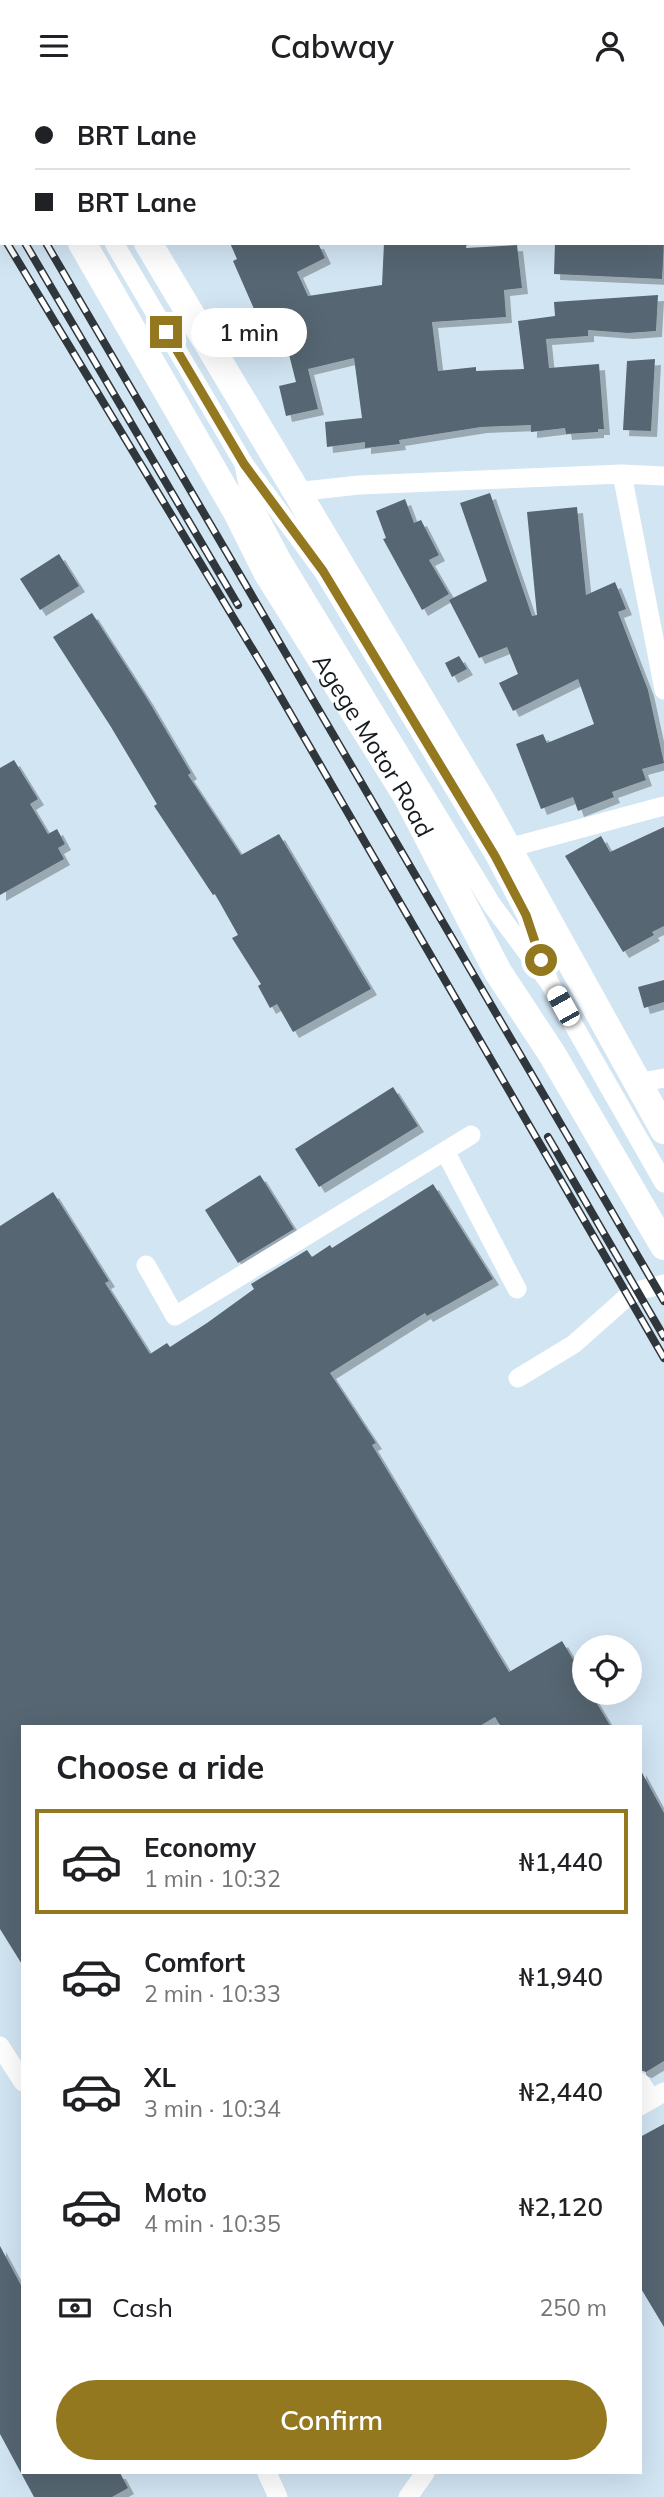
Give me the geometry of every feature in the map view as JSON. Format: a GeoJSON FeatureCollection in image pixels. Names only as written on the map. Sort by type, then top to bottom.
{"type":"FeatureCollection","features":[{"type":"Feature","properties":{"kind":"highway","name":"Agege Motor Road"},"geometry":{"type":"LineString","coordinates":[[83,245],[237,512],[267,572],[407,796],[498,972],[552,1054],[664,1246]]}},
{"type":"Feature","properties":{"kind":"highway"},"geometry":{"type":"LineString","coordinates":[[149,245],[440,731],[664,1131]]}},
{"type":"Feature","properties":{"kind":"street"},"geometry":{"type":"LineString","coordinates":[[115,245],[244,464],[323,571],[495,856],[526,915],[549,982]]}},
{"type":"Feature","properties":{"kind":"street"},"geometry":{"type":"LineString","coordinates":[[244,464],[252,504],[282,560],[492,905],[549,982],[664,1183]]}},
{"type":"Feature","properties":{"kind":"street"},"geometry":{"type":"LineString","coordinates":[[295,492],[359,485],[622,474],[664,476]]}},
{"type":"Feature","properties":{"kind":"street"},"geometry":{"type":"LineString","coordinates":[[622,474],[664,690]]}},
{"type":"Feature","properties":{"kind":"street"},"geometry":{"type":"LineString","coordinates":[[505,849],[664,806]]}},
{"type":"Feature","properties":{"kind":"street"},"geometry":{"type":"LineString","coordinates":[[636,1083],[664,1078]]}},
{"type":"Feature","properties":{"kind":"street"},"geometry":{"type":"LineString","coordinates":[[146,1265],[175,1317],[471,1135]]}},
{"type":"Feature","properties":{"kind":"street"},"geometry":{"type":"LineString","coordinates":[[445,1151],[517,1289]]}},
{"type":"Feature","properties":{"kind":"street"},"geometry":{"type":"LineString","coordinates":[[518,1377],[574,1343],[637,1290],[664,1284]]}},
{"type":"Feature","properties":{"kind":"street"},"geometry":{"type":"LineString","coordinates":[[0,2046],[21,2079]]}},
{"type":"Feature","properties":{"kind":"street"},"geometry":{"type":"LineString","coordinates":[[642,2084],[652,2099]]}},
{"type":"Feature","properties":{"kind":"street"},"geometry":{"type":"LineString","coordinates":[[267,2474],[278,2497]]}},
{"type":"Feature","properties":{"kind":"street"},"geometry":{"type":"LineString","coordinates":[[408,2497],[424,2474]]}},
{"type":"Feature","properties":{"kind":"building"},"geometry":{"type":"Polygon","coordinates":[[[231,245],[319,245],[325,258],[297,272],[308,296],[382,285],[384,245],[467,245],[466,248],[517,245],[522,288],[504,290],[506,317],[432,322],[438,371],[476,367],[476,371],[524,369],[518,321],[555,316],[554,302],[658,295],[656,331],[628,333],[588,330],[588,336],[546,339],[549,368],[599,364],[604,429],[598,429],[598,432],[566,434],[565,428],[531,432],[531,425],[481,427],[399,440],[400,444],[365,448],[365,442],[327,447],[325,422],[362,418],[354,358],[308,369],[318,409],[286,416],[279,386],[296,382],[282,327],[265,334],[233,261],[237,259],[231,245]]]}},
{"type":"Feature","properties":{"kind":"building"},"geometry":{"type":"Polygon","coordinates":[[[555,245],[664,245],[662,279],[554,274],[555,245]]]}},
{"type":"Feature","properties":{"kind":"building"},"geometry":{"type":"Polygon","coordinates":[[[655,359],[651,431],[623,430],[627,361],[655,359]]]}},
{"type":"Feature","properties":{"kind":"building"},"geometry":{"type":"Polygon","coordinates":[[[490,493],[532,616],[537,615],[527,512],[577,507],[586,595],[615,582],[626,609],[618,612],[648,690],[664,763],[642,769],[646,780],[612,792],[614,797],[578,811],[573,797],[541,809],[516,744],[543,734],[547,743],[594,724],[578,679],[513,711],[499,683],[518,674],[507,647],[479,658],[449,600],[487,581],[460,503],[490,493]]]}},
{"type":"Feature","properties":{"kind":"building"},"geometry":{"type":"Polygon","coordinates":[[[405,499],[414,523],[421,520],[439,555],[429,560],[449,594],[422,610],[383,539],[386,538],[376,511],[405,499]]]}},
{"type":"Feature","properties":{"kind":"building"},"geometry":{"type":"Polygon","coordinates":[[[59,554],[79,586],[40,610],[20,579],[59,554]]]}},
{"type":"Feature","properties":{"kind":"building"},"geometry":{"type":"Polygon","coordinates":[[[92,613],[148,700],[191,773],[188,775],[241,855],[279,834],[371,989],[293,1032],[277,1004],[270,1008],[258,986],[261,984],[232,938],[238,935],[215,894],[213,895],[154,806],[157,804],[111,727],[53,637],[92,613]]]}},
{"type":"Feature","properties":{"kind":"building"},"geometry":{"type":"Polygon","coordinates":[[[459,656],[467,669],[452,677],[445,663],[459,656]]]}},
{"type":"Feature","properties":{"kind":"building"},"geometry":{"type":"Polygon","coordinates":[[[14,760],[38,799],[30,804],[48,834],[57,829],[65,844],[58,848],[64,859],[0,895],[0,768],[14,760]]]}},
{"type":"Feature","properties":{"kind":"building"},"geometry":{"type":"Polygon","coordinates":[[[664,827],[664,926],[652,932],[654,935],[623,952],[565,856],[601,836],[610,852],[664,827]]]}},
{"type":"Feature","properties":{"kind":"building"},"geometry":{"type":"Polygon","coordinates":[[[664,980],[664,1002],[644,1008],[638,987],[664,980]]]}},
{"type":"Feature","properties":{"kind":"building"},"geometry":{"type":"Polygon","coordinates":[[[393,1087],[418,1126],[319,1187],[295,1149],[393,1087]]]}},
{"type":"Feature","properties":{"kind":"building"},"geometry":{"type":"Polygon","coordinates":[[[260,1175],[294,1229],[238,1263],[205,1210],[260,1175]]]}},
{"type":"Feature","properties":{"kind":"building"},"geometry":{"type":"Polygon","coordinates":[[[433,1184],[493,1279],[427,1316],[425,1313],[330,1373],[376,1443],[372,1445],[509,1672],[562,1641],[572,1657],[572,1705],[598,1705],[610,1725],[500,1725],[495,1717],[481,1725],[21,1725],[21,1963],[0,1929],[0,1226],[53,1192],[109,1281],[105,1283],[150,1354],[167,1343],[170,1347],[207,1323],[254,1289],[251,1284],[307,1250],[312,1257],[330,1245],[332,1248],[433,1184]]]}},
{"type":"Feature","properties":{"kind":"building"},"geometry":{"type":"Polygon","coordinates":[[[642,1773],[664,1813],[664,2061],[646,2072],[642,2071],[642,1773]]]}},
{"type":"Feature","properties":{"kind":"building"},"geometry":{"type":"Polygon","coordinates":[[[664,2124],[664,2327],[642,2290],[642,2136],[664,2124]]]}},
{"type":"Feature","properties":{"kind":"building"},"geometry":{"type":"Polygon","coordinates":[[[0,2246],[21,2285],[21,2473],[0,2434],[0,2246]]]}},
{"type":"Feature","properties":{"kind":"building"},"geometry":{"type":"Polygon","coordinates":[[[22,2474],[121,2474],[128,2488],[112,2497],[34,2497],[22,2474]]]}},
{"type":"Feature","properties":{"kind":"railway"},"geometry":{"type":"LineString","coordinates":[[8,245],[268,675],[664,1358]]}},
{"type":"Feature","properties":{"kind":"railway"},"geometry":{"type":"LineString","coordinates":[[26,245],[238,605]]}},
{"type":"Feature","properties":{"kind":"railway"},"geometry":{"type":"LineString","coordinates":[[47,245],[664,1301]]}},
{"type":"Feature","properties":{"kind":"railway"},"geometry":{"type":"LineString","coordinates":[[548,1137],[664,1337]]}},
{"type":"Feature","properties":{"kind":"route"},"geometry":{"type":"LineString","coordinates":[[166,332],[244,464],[323,571],[495,856],[526,915],[541,960]]}}]}
